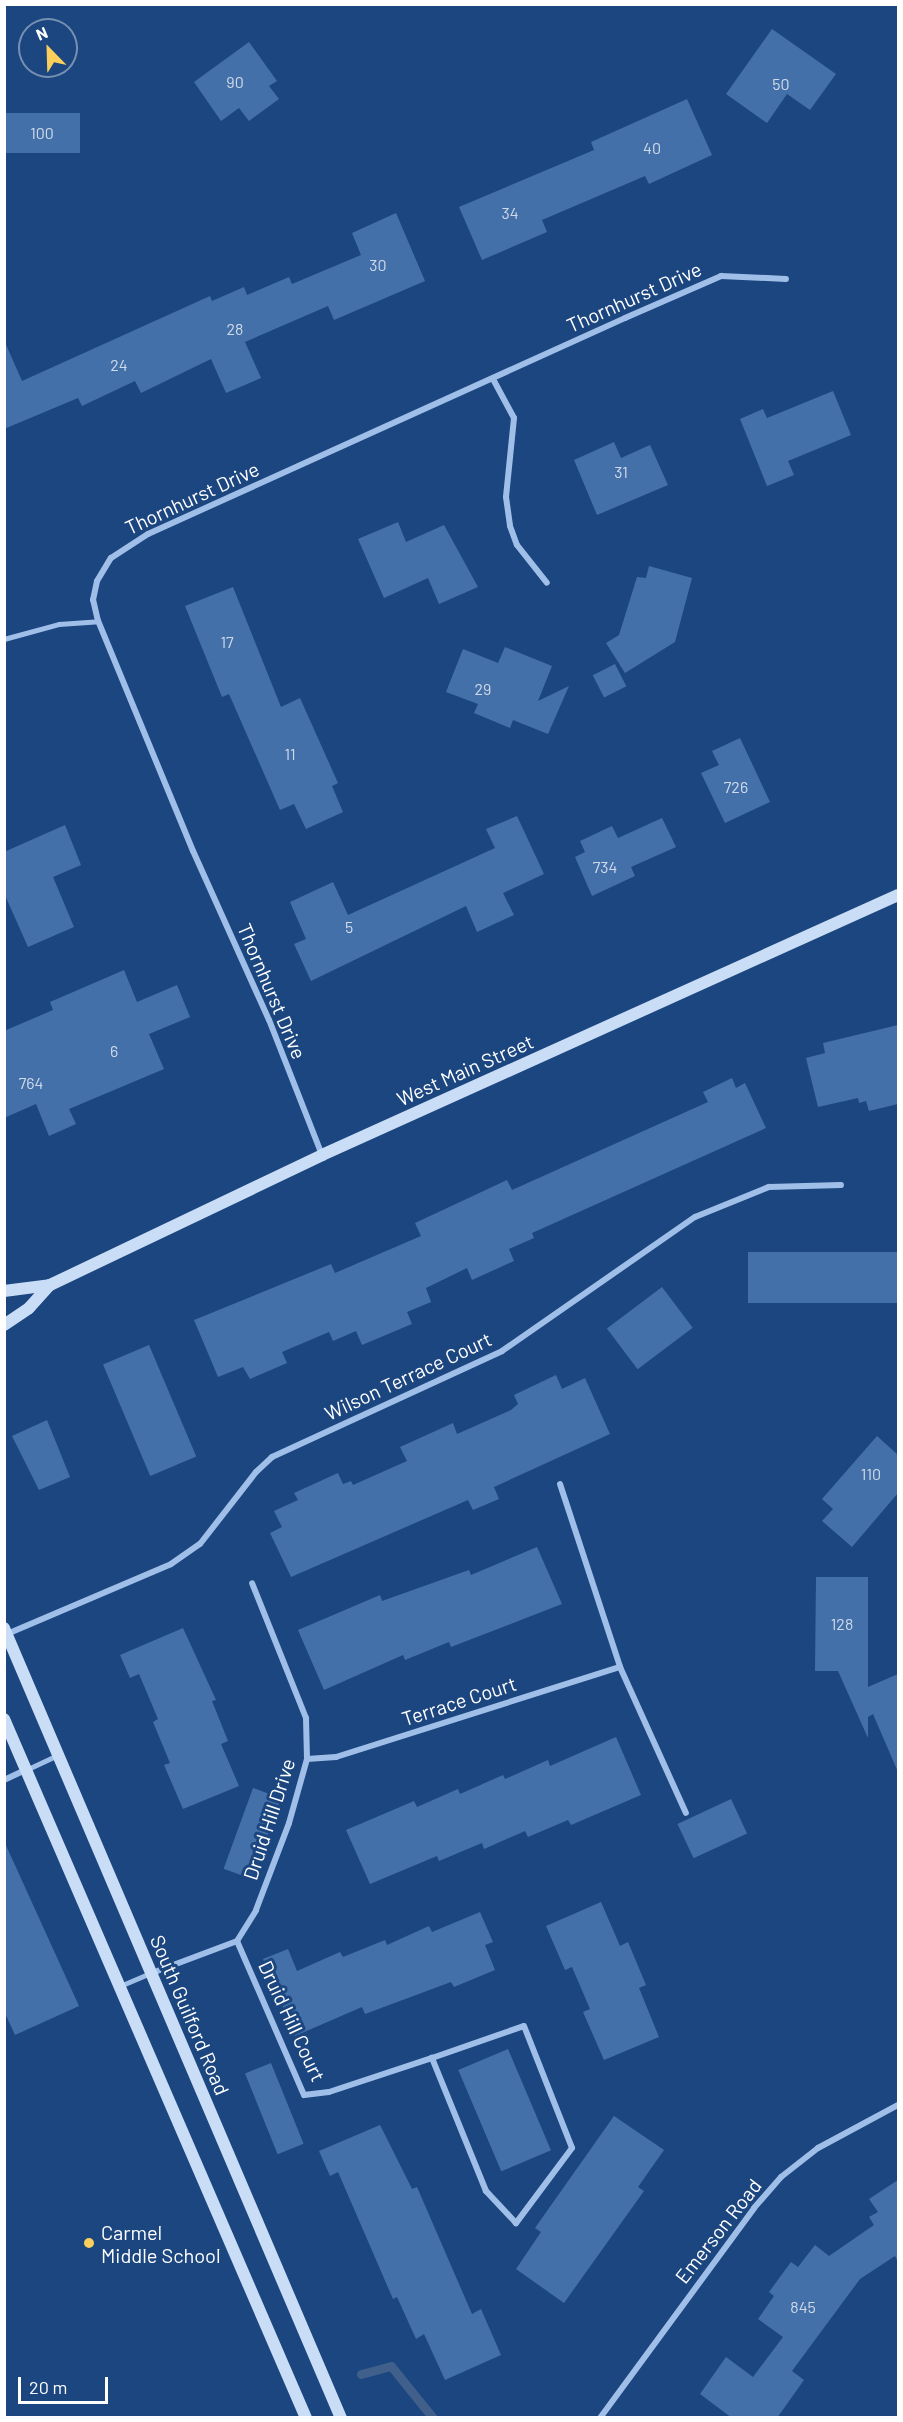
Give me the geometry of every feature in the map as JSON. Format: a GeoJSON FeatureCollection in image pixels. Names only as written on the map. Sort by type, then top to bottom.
{"type":"FeatureCollection","features":[{"type":"Feature","properties":{"kind":"main road","name":"West Main Street"},"geometry":{"type":"LineString","coordinates":[[4,1291],[50,1285],[322,1155],[898,895]]}},
{"type":"Feature","properties":{"kind":"main road","name":"West Main Street"},"geometry":{"type":"LineString","coordinates":[[4,1325],[29,1308],[50,1285]]}},
{"type":"Feature","properties":{"kind":"main road","name":"South Guilford Road"},"geometry":{"type":"LineString","coordinates":[[5,1632],[341,2418]]}},
{"type":"Feature","properties":{"kind":"main road"},"geometry":{"type":"LineString","coordinates":[[4,1719],[306,2418]]}},
{"type":"Feature","properties":{"kind":"street","name":"Thornhurst Drive"},"geometry":{"type":"LineString","coordinates":[[322,1155],[269,1020],[193,851],[98,621],[93,600],[97,581],[111,558],[128,545],[721,276],[786,279]]}},
{"type":"Feature","properties":{"kind":"street"},"geometry":{"type":"LineString","coordinates":[[493,379],[514,418],[506,497],[510,526],[517,546],[547,584]]}},
{"type":"Feature","properties":{"kind":"street","name":"Wilson Terrace Court"},"geometry":{"type":"LineString","coordinates":[[5,1632],[171,1564],[200,1544],[255,1472],[272,1457],[502,1351],[694,1217],[769,1187],[841,1185]]}},
{"type":"Feature","properties":{"kind":"street"},"geometry":{"type":"LineString","coordinates":[[560,1484],[620,1667],[686,1813]]}},
{"type":"Feature","properties":{"kind":"street","name":"Druid Hill Drive"},"geometry":{"type":"LineString","coordinates":[[237,1941],[256,1910],[289,1823],[307,1759],[306,1718],[252,1583]]}},
{"type":"Feature","properties":{"kind":"street","name":"Terrace Court"},"geometry":{"type":"LineString","coordinates":[[307,1759],[336,1758],[620,1667]]}},
{"type":"Feature","properties":{"kind":"street"},"geometry":{"type":"LineString","coordinates":[[4,1780],[25,1770]]}},
{"type":"Feature","properties":{"kind":"street"},"geometry":{"type":"LineString","coordinates":[[151,1973],[237,1941]]}},
{"type":"Feature","properties":{"kind":"street","name":"Druid Hill Court"},"geometry":{"type":"LineString","coordinates":[[237,1941],[304,2095],[329,2092],[524,2026],[572,2148],[516,2223],[486,2191],[432,2058]]}},
{"type":"Feature","properties":{"kind":"street","name":"Emerson Road"},"geometry":{"type":"LineString","coordinates":[[600,2418],[754,2208],[782,2177],[818,2148],[898,2105]]}},
{"type":"Feature","properties":{"kind":"lane"},"geometry":{"type":"LineString","coordinates":[[4,639],[59,624],[98,621]]}},
{"type":"Feature","properties":{"kind":"lane"},"geometry":{"type":"LineString","coordinates":[[25,1770],[58,1755]]}},
{"type":"Feature","properties":{"kind":"lane"},"geometry":{"type":"LineString","coordinates":[[120,1986],[151,1973]]}},
{"type":"Feature","properties":{"kind":"building"},"geometry":{"type":"Polygon","coordinates":[[[772,29],[836,74],[810,110],[787,94],[767,123],[726,94],[772,29]]]}},
{"type":"Feature","properties":{"kind":"building"},"geometry":{"type":"Polygon","coordinates":[[[249,42],[277,81],[269,86],[279,99],[249,121],[239,108],[221,121],[194,82],[249,42]]]}},
{"type":"Feature","properties":{"kind":"building"},"geometry":{"type":"Polygon","coordinates":[[[687,99],[712,155],[649,184],[645,176],[542,220],[547,232],[482,260],[459,207],[594,150],[591,142],[687,99]]]}},
{"type":"Feature","properties":{"kind":"building"},"geometry":{"type":"Polygon","coordinates":[[[4,113],[80,113],[80,153],[4,153],[4,113]]]}},
{"type":"Feature","properties":{"kind":"building"},"geometry":{"type":"Polygon","coordinates":[[[396,213],[425,281],[334,320],[328,306],[245,342],[261,378],[226,393],[211,359],[141,393],[135,381],[82,406],[78,398],[4,429],[4,340],[22,381],[210,296],[212,301],[244,287],[247,295],[289,277],[292,284],[361,255],[352,233],[396,213]]]}},
{"type":"Feature","properties":{"kind":"building"},"geometry":{"type":"Polygon","coordinates":[[[833,391],[851,435],[788,461],[794,475],[767,486],[740,419],[763,409],[767,418],[833,391]]]}},
{"type":"Feature","properties":{"kind":"building"},"geometry":{"type":"Polygon","coordinates":[[[614,442],[621,458],[650,445],[668,485],[597,515],[574,460],[614,442]]]}},
{"type":"Feature","properties":{"kind":"building"},"geometry":{"type":"Polygon","coordinates":[[[398,522],[406,542],[444,525],[478,587],[439,604],[428,578],[384,598],[358,539],[398,522]]]}},
{"type":"Feature","properties":{"kind":"building"},"geometry":{"type":"Polygon","coordinates":[[[649,566],[692,578],[675,642],[625,673],[606,643],[619,635],[637,577],[646,578],[649,566]]]}},
{"type":"Feature","properties":{"kind":"building"},"geometry":{"type":"Polygon","coordinates":[[[233,587],[281,707],[300,698],[338,783],[332,786],[343,812],[306,829],[294,804],[280,810],[229,694],[222,697],[185,606],[233,587]]]}},
{"type":"Feature","properties":{"kind":"building"},"geometry":{"type":"Polygon","coordinates":[[[505,647],[552,666],[538,701],[569,686],[548,734],[513,720],[510,728],[474,713],[478,704],[446,692],[463,649],[498,663],[505,647]]]}},
{"type":"Feature","properties":{"kind":"building"},"geometry":{"type":"Polygon","coordinates":[[[615,664],[626,686],[604,698],[593,675],[615,664]]]}},
{"type":"Feature","properties":{"kind":"building"},"geometry":{"type":"Polygon","coordinates":[[[740,738],[770,802],[725,823],[701,773],[719,765],[712,751],[740,738]]]}},
{"type":"Feature","properties":{"kind":"building"},"geometry":{"type":"Polygon","coordinates":[[[517,816],[544,874],[503,893],[514,915],[477,932],[466,906],[311,981],[294,944],[306,939],[290,902],[333,882],[348,915],[495,848],[486,829],[517,816]]]}},
{"type":"Feature","properties":{"kind":"building"},"geometry":{"type":"Polygon","coordinates":[[[662,818],[676,847],[631,867],[635,876],[592,896],[575,857],[585,852],[580,841],[612,826],[618,838],[662,818]]]}},
{"type":"Feature","properties":{"kind":"building"},"geometry":{"type":"Polygon","coordinates":[[[65,825],[81,865],[53,877],[74,927],[28,947],[4,893],[4,852],[65,825]]]}},
{"type":"Feature","properties":{"kind":"building"},"geometry":{"type":"Polygon","coordinates":[[[124,970],[137,1002],[177,985],[190,1017],[149,1034],[164,1069],[69,1109],[76,1124],[49,1136],[36,1104],[4,1118],[4,1031],[53,1010],[50,1002],[124,970]]]}},
{"type":"Feature","properties":{"kind":"building"},"geometry":{"type":"Polygon","coordinates":[[[898,1025],[898,1104],[869,1111],[866,1101],[859,1103],[858,1098],[818,1107],[806,1058],[825,1053],[823,1043],[898,1025]]]}},
{"type":"Feature","properties":{"kind":"building"},"geometry":{"type":"Polygon","coordinates":[[[732,1078],[736,1088],[745,1083],[766,1128],[532,1233],[534,1238],[509,1249],[514,1261],[472,1280],[467,1268],[426,1288],[431,1302],[407,1312],[412,1324],[362,1345],[356,1331],[333,1341],[329,1332],[282,1352],[287,1363],[250,1379],[243,1367],[218,1377],[194,1320],[331,1264],[335,1273],[421,1236],[415,1223],[507,1180],[512,1190],[708,1102],[703,1092],[732,1078]]]}},
{"type":"Feature","properties":{"kind":"building"},"geometry":{"type":"Polygon","coordinates":[[[748,1252],[898,1252],[898,1303],[748,1303],[748,1252]]]}},
{"type":"Feature","properties":{"kind":"building"},"geometry":{"type":"Polygon","coordinates":[[[662,1287],[693,1328],[638,1369],[607,1329],[662,1287]]]}},
{"type":"Feature","properties":{"kind":"building"},"geometry":{"type":"Polygon","coordinates":[[[149,1345],[196,1456],[150,1476],[103,1365],[149,1345]]]}},
{"type":"Feature","properties":{"kind":"building"},"geometry":{"type":"Polygon","coordinates":[[[556,1375],[562,1389],[585,1378],[610,1434],[494,1487],[499,1499],[473,1510],[468,1500],[291,1577],[270,1533],[282,1527],[274,1511],[298,1500],[294,1493],[338,1473],[343,1484],[351,1481],[353,1485],[407,1461],[400,1447],[453,1423],[457,1434],[511,1410],[518,1404],[514,1395],[556,1375]]]}},
{"type":"Feature","properties":{"kind":"building"},"geometry":{"type":"Polygon","coordinates":[[[47,1420],[70,1477],[39,1490],[12,1436],[47,1420]]]}},
{"type":"Feature","properties":{"kind":"building"},"geometry":{"type":"Polygon","coordinates":[[[877,1436],[898,1455],[898,1493],[852,1547],[822,1521],[833,1509],[822,1499],[877,1436]]]}},
{"type":"Feature","properties":{"kind":"building"},"geometry":{"type":"Polygon","coordinates":[[[537,1547],[562,1604],[451,1647],[449,1642],[405,1660],[403,1655],[324,1690],[298,1630],[380,1595],[382,1601],[469,1570],[471,1575],[537,1547]]]}},
{"type":"Feature","properties":{"kind":"building"},"geometry":{"type":"Polygon","coordinates":[[[816,1577],[868,1577],[868,1687],[898,1674],[898,1772],[873,1714],[868,1717],[868,1738],[838,1671],[815,1671],[816,1577]]]}},
{"type":"Feature","properties":{"kind":"building"},"geometry":{"type":"Polygon","coordinates":[[[183,1628],[216,1700],[212,1701],[228,1741],[221,1744],[239,1786],[183,1809],[164,1765],[170,1763],[153,1722],[158,1719],[139,1674],[130,1678],[120,1655],[183,1628]]]}},
{"type":"Feature","properties":{"kind":"building"},"geometry":{"type":"Polygon","coordinates":[[[616,1737],[641,1795],[571,1825],[568,1820],[528,1837],[525,1831],[484,1849],[482,1843],[439,1861],[437,1856],[370,1884],[346,1830],[414,1801],[417,1807],[458,1789],[460,1794],[503,1775],[505,1779],[548,1760],[550,1766],[616,1737]]]}},
{"type":"Feature","properties":{"kind":"building"},"geometry":{"type":"Polygon","coordinates":[[[253,1788],[281,1798],[252,1879],[224,1869],[253,1788]]]}},
{"type":"Feature","properties":{"kind":"building"},"geometry":{"type":"Polygon","coordinates":[[[731,1799],[747,1833],[694,1858],[678,1824],[731,1799]]]}},
{"type":"Feature","properties":{"kind":"building"},"geometry":{"type":"Polygon","coordinates":[[[4,1841],[79,2006],[15,2035],[4,2011],[4,1841]]]}},
{"type":"Feature","properties":{"kind":"building"},"geometry":{"type":"Polygon","coordinates":[[[601,1902],[620,1946],[628,1942],[646,1985],[639,1988],[659,2037],[604,2060],[583,2012],[590,2009],[572,1967],[565,1970],[546,1926],[601,1902]]]}},
{"type":"Feature","properties":{"kind":"building"},"geometry":{"type":"Polygon","coordinates":[[[480,1912],[493,1942],[485,1945],[495,1970],[454,1987],[451,1982],[365,2014],[362,2007],[295,2036],[263,1959],[288,1949],[297,1971],[340,1952],[343,1957],[385,1940],[387,1945],[429,1926],[432,1932],[480,1912]]]}},
{"type":"Feature","properties":{"kind":"building"},"geometry":{"type":"Polygon","coordinates":[[[508,2049],[551,2150],[501,2171],[458,2070],[508,2049]]]}},
{"type":"Feature","properties":{"kind":"building"},"geometry":{"type":"Polygon","coordinates":[[[271,2063],[304,2144],[278,2154],[245,2073],[271,2063]]]}},
{"type":"Feature","properties":{"kind":"building"},"geometry":{"type":"Polygon","coordinates":[[[614,2116],[664,2150],[638,2187],[644,2191],[564,2303],[516,2269],[541,2232],[535,2228],[614,2116]]]}},
{"type":"Feature","properties":{"kind":"building"},"geometry":{"type":"Polygon","coordinates":[[[380,2125],[412,2189],[417,2187],[472,2314],[481,2309],[501,2355],[445,2380],[424,2334],[416,2339],[397,2297],[393,2299],[338,2172],[330,2176],[319,2151],[380,2125]]]}},
{"type":"Feature","properties":{"kind":"building"},"geometry":{"type":"Polygon","coordinates":[[[898,2180],[898,2262],[895,2256],[860,2279],[792,2371],[804,2380],[777,2418],[732,2418],[700,2394],[726,2357],[753,2377],[783,2337],[758,2319],[774,2296],[769,2292],[791,2262],[798,2267],[815,2245],[829,2256],[874,2225],[869,2217],[878,2212],[869,2199],[898,2180]]]}},
{"type":"Feature","properties":{"kind":"waterway"},"geometry":{"type":"LineString","coordinates":[[361,2374],[391,2366],[433,2418]]}},
{"type":"Feature","properties":{"kind":"place","name":"Carmel Middle School"},"geometry":{"type":"Point","coordinates":[89,2243]}}]}
